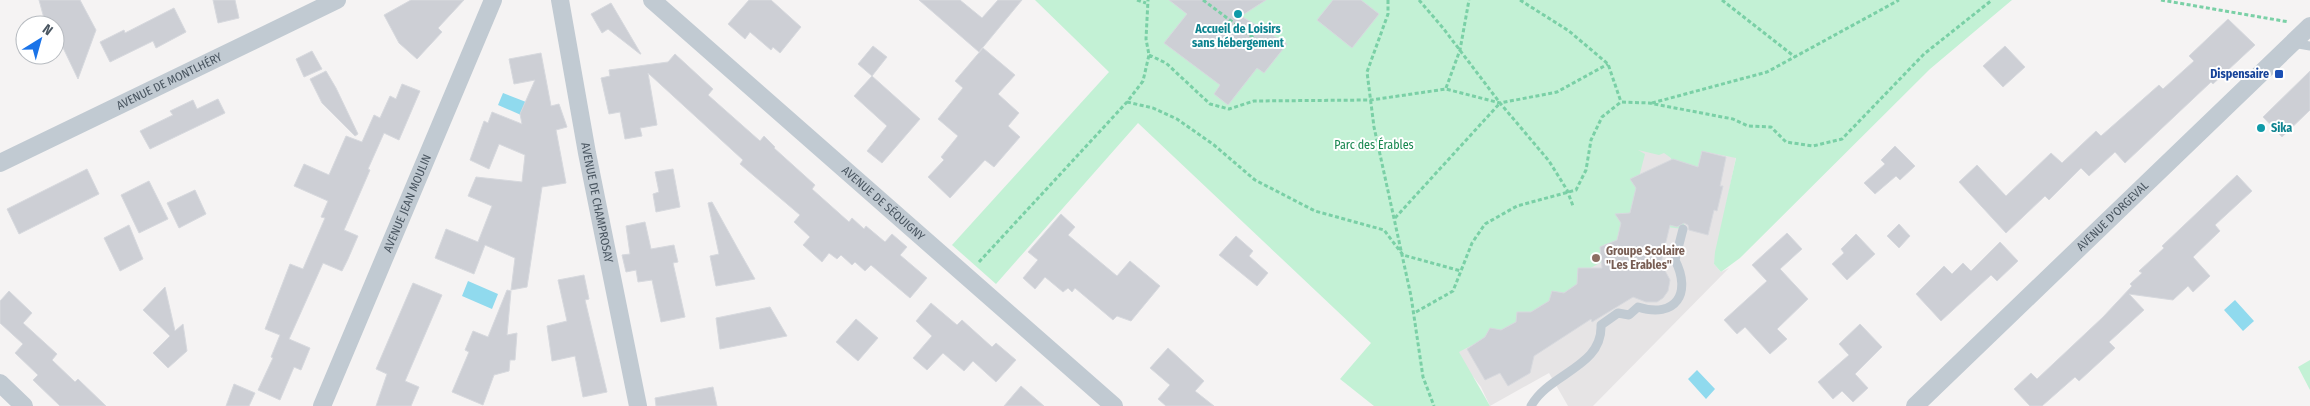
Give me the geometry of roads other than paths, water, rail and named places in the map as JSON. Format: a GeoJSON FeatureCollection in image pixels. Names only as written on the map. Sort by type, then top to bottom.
{"type":"FeatureCollection","features":[{"type":"Feature","properties":{"kind":"street","name":"AVENUE DE MONTLHÉRY"},"geometry":{"type":"LineString","coordinates":[[0,163],[337,0]]}},
{"type":"Feature","properties":{"kind":"street","name":"AVENUE JEAN MOULIN"},"geometry":{"type":"LineString","coordinates":[[322,406],[493,0]]}},
{"type":"Feature","properties":{"kind":"street","name":"AVENUE DE CHAMPROSAY"},"geometry":{"type":"LineString","coordinates":[[560,0],[587,153],[638,406]]}},
{"type":"Feature","properties":{"kind":"street","name":"AVENUE DE SÉQUIGNY"},"geometry":{"type":"LineString","coordinates":[[652,0],[1114,406]]}},
{"type":"Feature","properties":{"kind":"street","name":"AVENUE D'ORGEVAL"},"geometry":{"type":"LineString","coordinates":[[1915,406],[2302,44],[2302,24]]}},
{"type":"Feature","properties":{"kind":"street"},"geometry":{"type":"LineString","coordinates":[[0,384],[24,406]]}},
{"type":"Feature","properties":{"kind":"lane"},"geometry":{"type":"LineString","coordinates":[[1531,406],[1554,382],[1592,355],[1599,344],[1601,325],[1618,313],[1629,315],[1638,307],[1652,312],[1667,309],[1673,305],[1682,290],[1680,271],[1675,260],[1683,229]]}},
{"type":"Feature","properties":{"kind":"water"},"geometry":{"type":"Polygon","coordinates":[[[503,93],[526,102],[521,115],[498,105],[503,93]]]}},
{"type":"Feature","properties":{"kind":"water"},"geometry":{"type":"Polygon","coordinates":[[[468,281],[498,294],[492,309],[462,296],[468,281]]]}},
{"type":"Feature","properties":{"kind":"water"},"geometry":{"type":"Polygon","coordinates":[[[2235,300],[2254,321],[2243,331],[2224,310],[2235,300]]]}},
{"type":"Feature","properties":{"kind":"water"},"geometry":{"type":"Polygon","coordinates":[[[1697,370],[1715,389],[1706,399],[1688,379],[1697,370]]]}},
{"type":"Feature","properties":{"kind":"place","name":"Accueil de Loisirs sans hébergement"},"geometry":{"type":"Point","coordinates":[1238,14]}},
{"type":"Feature","properties":{"kind":"place","name":"Dispensaire"},"geometry":{"type":"Point","coordinates":[2279,74]}},
{"type":"Feature","properties":{"kind":"place","name":"Sika"},"geometry":{"type":"Point","coordinates":[2261,128]}},
{"type":"Feature","properties":{"kind":"place","name":"Groupe Scolaire \"Les Erables\""},"geometry":{"type":"Point","coordinates":[1596,258]}},
{"type":"Feature","properties":{"kind":"park label","name":"Parc des Érables"},"geometry":{"type":"Point","coordinates":[1374,145]}}]}
